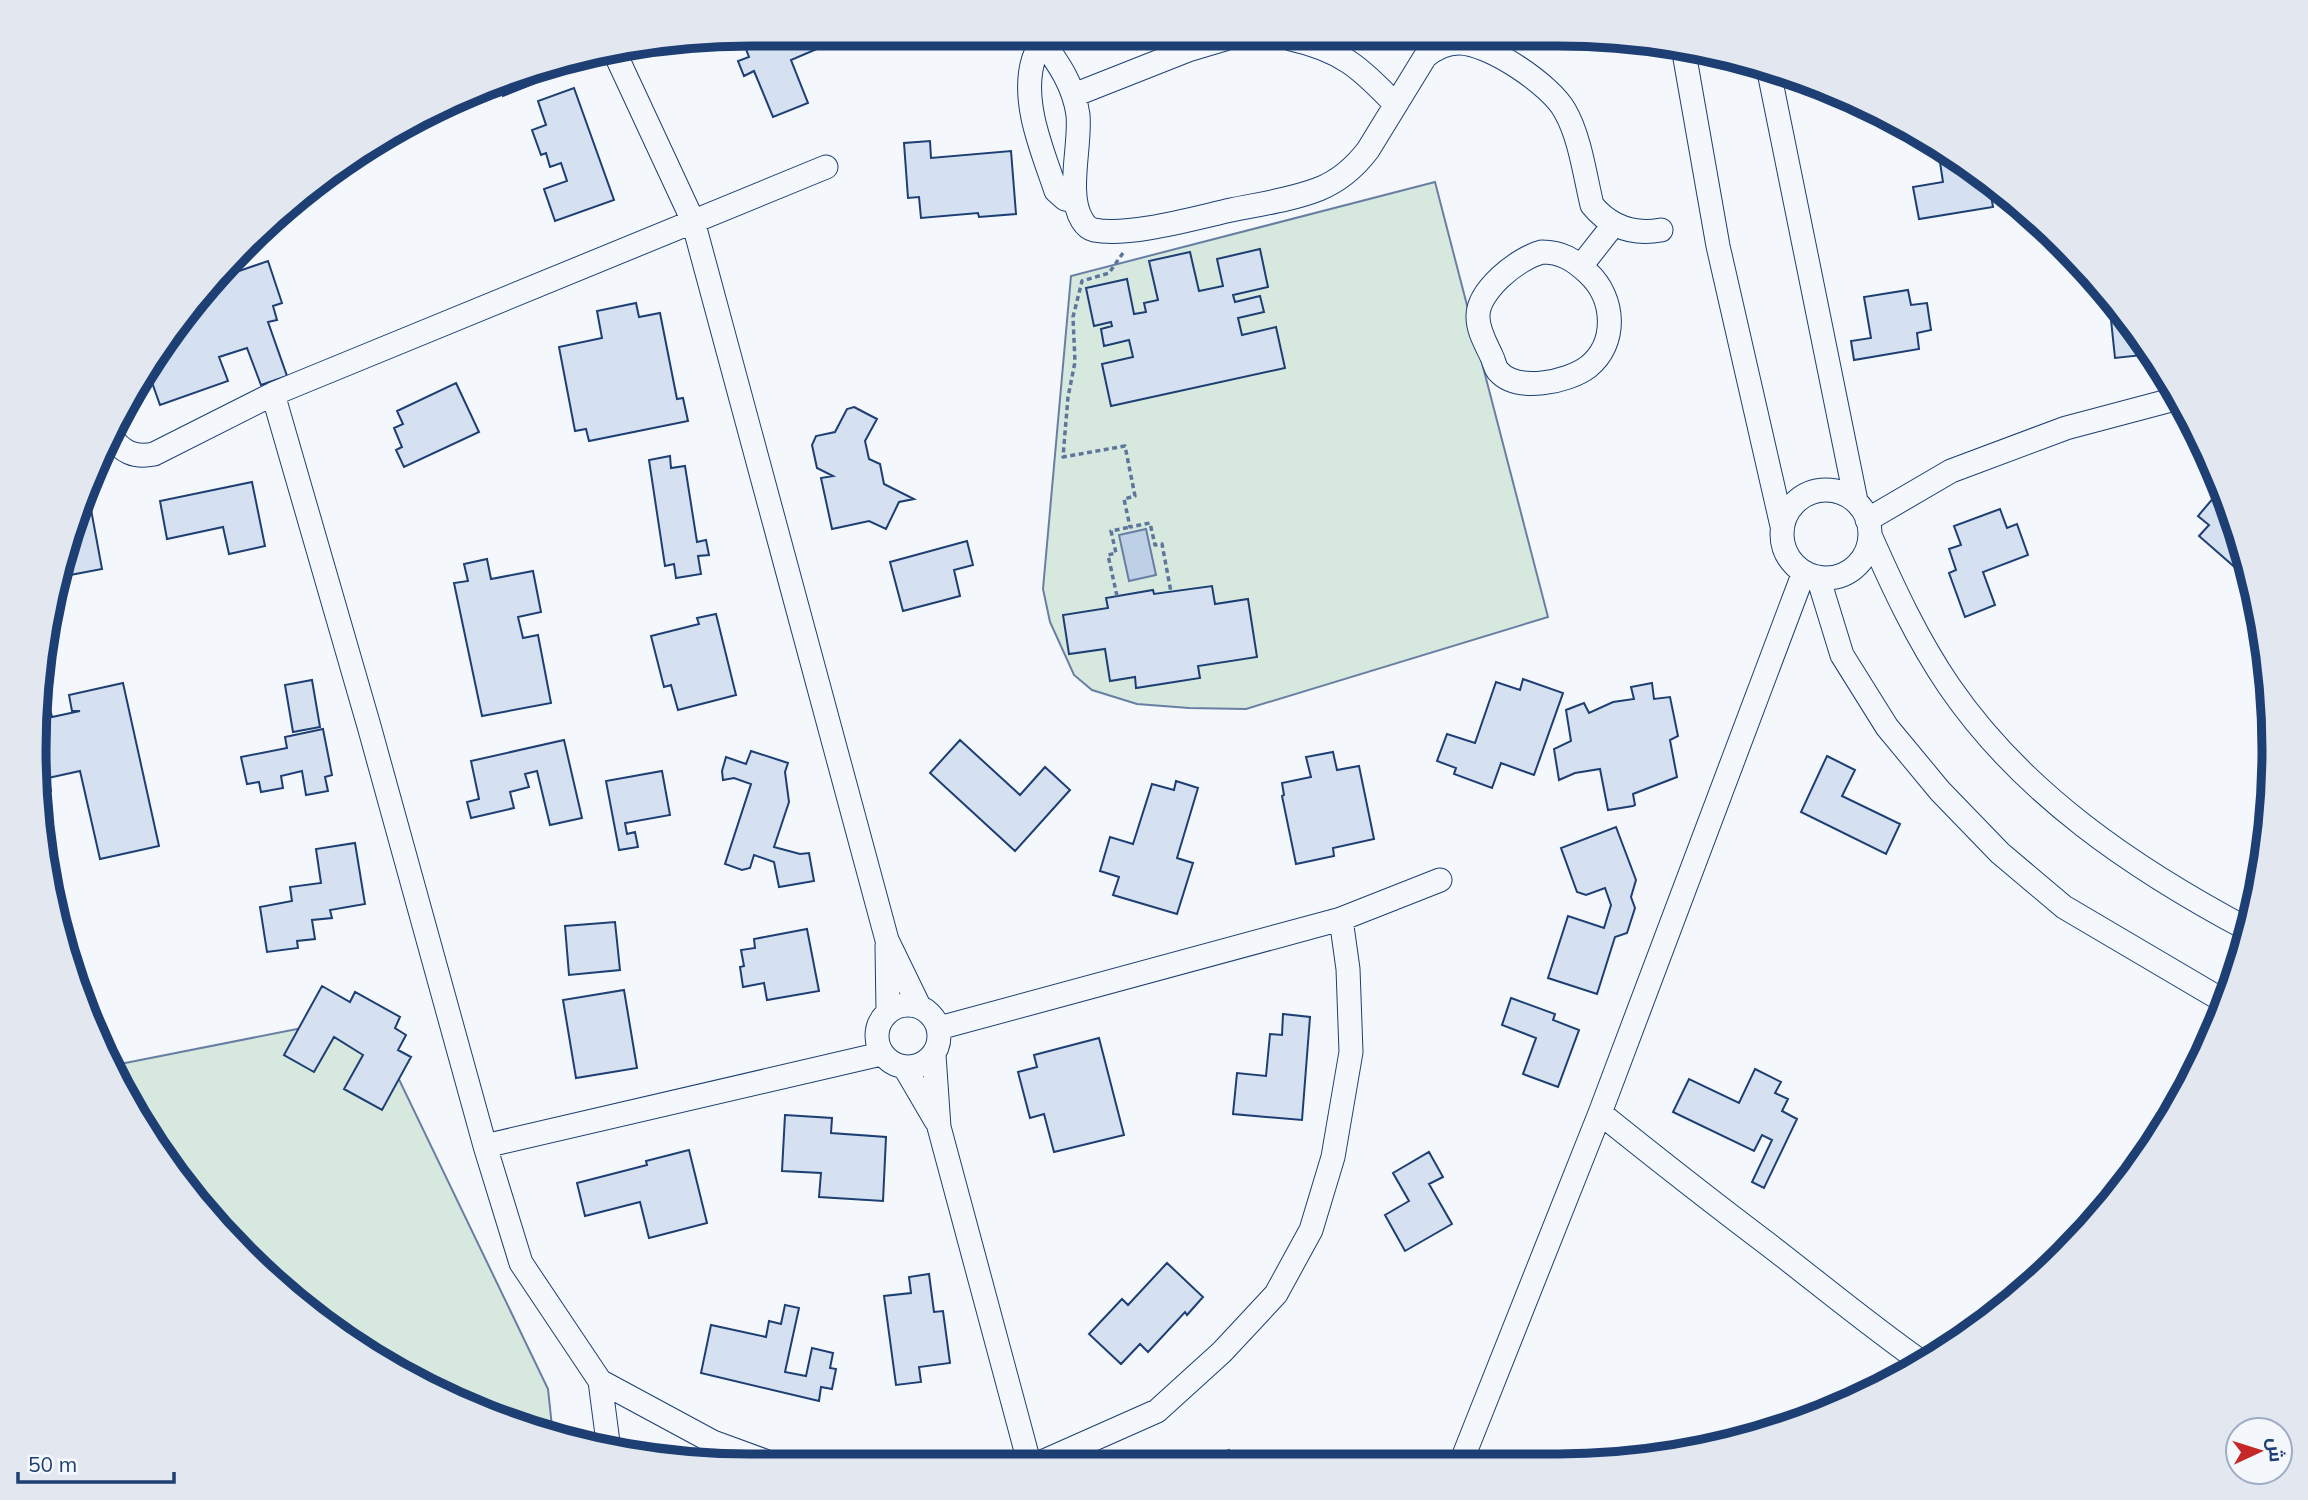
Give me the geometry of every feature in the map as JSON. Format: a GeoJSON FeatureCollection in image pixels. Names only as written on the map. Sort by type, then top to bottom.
{"type":"FeatureCollection","features":[{"type":"Feature","properties":{"kind":"street"},"geometry":{"type":"LineString","coordinates":[[1046,46],[1033,61],[1031,107],[1056,191],[1065,199],[1075,201]]}},
{"type":"Feature","properties":{"kind":"street"},"geometry":{"type":"LineString","coordinates":[[1051,46],[1074,96],[1078,128],[1075,201],[1081,218],[1090,228],[1123,230],[1188,220],[1284,199],[1320,189],[1347,173],[1368,150],[1424,57],[1425,46]]}},
{"type":"Feature","properties":{"kind":"street"},"geometry":{"type":"LineString","coordinates":[[1074,96],[1200,46]]}},
{"type":"Feature","properties":{"kind":"street"},"geometry":{"type":"LineString","coordinates":[[1314,46],[1354,64],[1395,104]]}},
{"type":"Feature","properties":{"kind":"street"},"geometry":{"type":"LineString","coordinates":[[1474,46],[1499,57],[1549,89],[1567,114],[1592,205],[1598,213],[1614,224],[1637,232],[1661,230]]}},
{"type":"Feature","properties":{"kind":"street"},"geometry":{"type":"LineString","coordinates":[[1685,57],[1718,246],[1782,526],[1782,540],[1786,553],[1794,564],[1811,575],[1833,577],[1847,572],[1859,563],[1867,550],[1864,519],[1771,79]]}},
{"type":"Feature","properties":{"kind":"street"},"geometry":{"type":"LineString","coordinates":[[617,58],[693,221],[887,940],[919,1006]]}},
{"type":"Feature","properties":{"kind":"street"},"geometry":{"type":"LineString","coordinates":[[116,443],[121,450],[143,457],[154,454],[273,394],[826,167]]}},
{"type":"Feature","properties":{"kind":"street"},"geometry":{"type":"LineString","coordinates":[[1581,266],[1614,224]]}},
{"type":"Feature","properties":{"kind":"street"},"geometry":{"type":"LineString","coordinates":[[1551,252],[1561,254],[1581,266],[1596,280],[1608,308],[1608,337],[1600,353],[1580,372],[1547,382],[1526,384],[1506,377],[1498,371],[1481,332],[1478,317],[1482,298],[1513,267],[1532,255],[1551,252]]}},
{"type":"Feature","properties":{"kind":"street"},"geometry":{"type":"LineString","coordinates":[[273,394],[369,726],[485,1146],[521,1263],[600,1381],[608,1440]]}},
{"type":"Feature","properties":{"kind":"street"},"geometry":{"type":"LineString","coordinates":[[1864,519],[1951,471],[2066,428],[2169,401]]}},
{"type":"Feature","properties":{"kind":"street"},"geometry":{"type":"LineString","coordinates":[[1782,526],[1786,513],[1794,502],[1805,494],[1818,490],[1845,494],[1864,519],[1907,617],[1949,687],[2003,754],[2076,821],[2136,863],[2240,925]]}},
{"type":"Feature","properties":{"kind":"street"},"geometry":{"type":"LineString","coordinates":[[1811,575],[1842,655],[1887,727],[1940,791],[2000,853],[2064,907],[2217,997]]}},
{"type":"Feature","properties":{"kind":"street"},"geometry":{"type":"LineString","coordinates":[[1464,1454],[1811,575]]}},
{"type":"Feature","properties":{"kind":"street"},"geometry":{"type":"LineString","coordinates":[[939,1028],[1341,919],[1440,880]]}},
{"type":"Feature","properties":{"kind":"street"},"geometry":{"type":"LineString","coordinates":[[1060,1454],[1157,1411],[1222,1352],[1276,1294],[1311,1230],[1333,1157],[1351,1052],[1348,969],[1341,919]]}},
{"type":"Feature","properties":{"kind":"street"},"geometry":{"type":"LineString","coordinates":[[887,940],[888,1011]]}},
{"type":"Feature","properties":{"kind":"street"},"geometry":{"type":"LineString","coordinates":[[934,1055],[921,1065],[905,1068],[892,1064],[881,1054],[876,1039],[878,1024],[888,1011],[902,1004],[919,1006],[932,1014],[939,1028],[939,1042],[934,1055],[939,1127],[1027,1454]]}},
{"type":"Feature","properties":{"kind":"street"},"geometry":{"type":"LineString","coordinates":[[485,1146],[881,1054]]}},
{"type":"Feature","properties":{"kind":"street"},"geometry":{"type":"LineString","coordinates":[[905,1068],[939,1127]]}},
{"type":"Feature","properties":{"kind":"street"},"geometry":{"type":"LineString","coordinates":[[1600,1113],[1689,1186],[1915,1357]]}},
{"type":"Feature","properties":{"kind":"street"},"geometry":{"type":"LineString","coordinates":[[600,1381],[713,1442],[746,1454]]}},
{"type":"Feature","properties":{"kind":"path"},"geometry":{"type":"LineString","coordinates":[[1123,230],[1124,250],[1110,274],[1082,281],[1073,317],[1075,362],[1068,397],[1063,457],[1125,446],[1135,496],[1124,499],[1130,527]]}},
{"type":"Feature","properties":{"kind":"path"},"geometry":{"type":"LineString","coordinates":[[1117,596],[1108,555],[1116,553],[1111,531],[1150,523],[1155,545],[1162,544],[1171,592]]}},
{"type":"Feature","properties":{"kind":"shaded area"},"geometry":{"type":"Polygon","coordinates":[[[1435,182],[1548,617],[1246,709],[1137,704],[1092,690],[1074,675],[1050,622],[1043,589],[1071,276],[1435,182]]]}},
{"type":"Feature","properties":{"kind":"shaded area"},"geometry":{"type":"Polygon","coordinates":[[[368,1015],[548,1389],[552,1425],[480,1401],[438,1382],[359,1336],[285,1280],[220,1215],[191,1179],[164,1141],[119,1064],[368,1015]]]}},
{"type":"Feature","properties":{"kind":"water"},"geometry":{"type":"Polygon","coordinates":[[[1146,529],[1156,575],[1129,581],[1119,535],[1146,529]]]}},
{"type":"Feature","properties":{"kind":"building"},"geometry":{"type":"Polygon","coordinates":[[[745,46],[824,46],[791,60],[808,103],[773,117],[754,71],[744,76],[738,61],[749,57],[745,46]]]}},
{"type":"Feature","properties":{"kind":"building"},"geometry":{"type":"Polygon","coordinates":[[[563,72],[563,72],[503,96],[501,91],[563,72]]]}},
{"type":"Feature","properties":{"kind":"building"},"geometry":{"type":"Polygon","coordinates":[[[574,88],[614,200],[555,221],[544,189],[567,181],[561,163],[550,167],[546,153],[541,155],[532,130],[546,125],[538,101],[574,88]]]}},
{"type":"Feature","properties":{"kind":"building"},"geometry":{"type":"Polygon","coordinates":[[[930,141],[931,158],[1011,151],[1016,214],[979,217],[978,213],[921,218],[919,197],[908,198],[904,143],[930,141]]]}},
{"type":"Feature","properties":{"kind":"building"},"geometry":{"type":"Polygon","coordinates":[[[1939,158],[1991,194],[1993,207],[1919,219],[1913,187],[1943,182],[1939,158]]]}},
{"type":"Feature","properties":{"kind":"building"},"geometry":{"type":"Polygon","coordinates":[[[1260,249],[1268,287],[1233,295],[1235,302],[1260,296],[1264,312],[1238,318],[1242,335],[1276,327],[1285,368],[1111,406],[1102,364],[1133,357],[1129,340],[1104,346],[1101,329],[1112,326],[1111,322],[1094,326],[1086,288],[1127,279],[1134,314],[1146,312],[1144,303],[1158,300],[1149,261],[1190,252],[1199,291],[1223,286],[1217,259],[1260,249]]]}},
{"type":"Feature","properties":{"kind":"building"},"geometry":{"type":"Polygon","coordinates":[[[268,261],[282,303],[273,306],[277,320],[268,322],[287,376],[261,385],[247,348],[219,357],[228,381],[160,405],[151,380],[191,321],[231,274],[268,261]]]}},
{"type":"Feature","properties":{"kind":"building"},"geometry":{"type":"Polygon","coordinates":[[[1908,290],[1911,305],[1927,303],[1931,330],[1917,333],[1919,349],[1854,360],[1851,341],[1871,338],[1864,297],[1908,290]]]}},
{"type":"Feature","properties":{"kind":"building"},"geometry":{"type":"Polygon","coordinates":[[[636,303],[639,317],[660,313],[677,399],[683,398],[688,421],[589,441],[586,429],[575,431],[559,347],[602,338],[597,311],[636,303]]]}},
{"type":"Feature","properties":{"kind":"building"},"geometry":{"type":"Polygon","coordinates":[[[2110,313],[2141,355],[2115,358],[2110,313]]]}},
{"type":"Feature","properties":{"kind":"building"},"geometry":{"type":"Polygon","coordinates":[[[456,383],[479,432],[404,467],[396,450],[402,447],[394,428],[403,424],[397,411],[456,383]]]}},
{"type":"Feature","properties":{"kind":"building"},"geometry":{"type":"Polygon","coordinates":[[[854,407],[877,419],[865,441],[869,459],[880,464],[884,484],[914,499],[899,502],[886,529],[869,521],[832,529],[821,478],[833,476],[817,468],[812,445],[816,436],[835,432],[847,409],[854,407]]]}},
{"type":"Feature","properties":{"kind":"building"},"geometry":{"type":"Polygon","coordinates":[[[670,456],[671,468],[685,466],[697,542],[706,540],[709,555],[698,556],[701,574],[676,578],[674,564],[665,566],[649,460],[670,456]]]}},
{"type":"Feature","properties":{"kind":"building"},"geometry":{"type":"Polygon","coordinates":[[[252,482],[265,546],[229,554],[223,527],[167,539],[160,501],[252,482]]]}},
{"type":"Feature","properties":{"kind":"building"},"geometry":{"type":"Polygon","coordinates":[[[2215,496],[2238,570],[2199,536],[2209,525],[2198,516],[2215,496]]]}},
{"type":"Feature","properties":{"kind":"building"},"geometry":{"type":"Polygon","coordinates":[[[90,504],[102,569],[70,575],[70,568],[90,504]]]}},
{"type":"Feature","properties":{"kind":"building"},"geometry":{"type":"Polygon","coordinates":[[[2000,509],[2007,528],[2017,524],[2028,555],[1983,572],[1995,605],[1965,617],[1949,573],[1956,570],[1949,549],[1961,545],[1954,526],[2000,509]]]}},
{"type":"Feature","properties":{"kind":"building"},"geometry":{"type":"Polygon","coordinates":[[[967,541],[973,565],[954,570],[960,596],[903,611],[890,562],[967,541]]]}},
{"type":"Feature","properties":{"kind":"building"},"geometry":{"type":"Polygon","coordinates":[[[487,559],[491,579],[533,571],[541,612],[518,617],[523,638],[538,635],[551,703],[482,716],[454,583],[468,581],[464,564],[487,559]]]}},
{"type":"Feature","properties":{"kind":"building"},"geometry":{"type":"Polygon","coordinates":[[[1212,586],[1215,604],[1248,599],[1257,657],[1198,666],[1200,678],[1136,688],[1135,677],[1110,681],[1105,649],[1069,654],[1063,615],[1108,608],[1106,598],[1153,590],[1154,594],[1212,586]]]}},
{"type":"Feature","properties":{"kind":"building"},"geometry":{"type":"Polygon","coordinates":[[[716,614],[736,695],[678,710],[671,685],[664,687],[651,636],[699,624],[697,618],[716,614]]]}},
{"type":"Feature","properties":{"kind":"building"},"geometry":{"type":"Polygon","coordinates":[[[1523,679],[1563,693],[1534,775],[1501,763],[1492,788],[1454,774],[1456,768],[1437,761],[1447,734],[1475,743],[1496,682],[1520,690],[1523,679]]]}},
{"type":"Feature","properties":{"kind":"building"},"geometry":{"type":"Polygon","coordinates":[[[312,680],[320,727],[293,732],[285,685],[312,680]]]}},
{"type":"Feature","properties":{"kind":"building"},"geometry":{"type":"Polygon","coordinates":[[[123,683],[159,846],[100,859],[80,771],[48,778],[51,791],[47,792],[48,699],[52,717],[80,711],[72,711],[69,695],[123,683]]]}},
{"type":"Feature","properties":{"kind":"building"},"geometry":{"type":"Polygon","coordinates":[[[1652,683],[1654,699],[1670,697],[1678,736],[1670,740],[1677,777],[1633,794],[1633,806],[1608,810],[1600,769],[1575,773],[1559,780],[1554,749],[1571,741],[1566,710],[1584,703],[1589,713],[1613,702],[1634,699],[1631,687],[1652,683]]]}},
{"type":"Feature","properties":{"kind":"building"},"geometry":{"type":"Polygon","coordinates":[[[323,729],[332,775],[325,777],[328,791],[306,795],[302,771],[281,776],[283,788],[261,792],[259,782],[247,784],[241,757],[287,748],[285,737],[323,729]]]}},
{"type":"Feature","properties":{"kind":"building"},"geometry":{"type":"Polygon","coordinates":[[[564,740],[582,818],[550,825],[537,771],[525,774],[529,787],[510,792],[514,808],[471,818],[467,802],[479,799],[471,761],[564,740]]]}},
{"type":"Feature","properties":{"kind":"building"},"geometry":{"type":"Polygon","coordinates":[[[960,740],[1020,795],[1045,767],[1070,790],[1015,851],[930,773],[960,740]]]}},
{"type":"Feature","properties":{"kind":"building"},"geometry":{"type":"Polygon","coordinates":[[[751,751],[788,763],[785,772],[789,802],[774,847],[800,854],[809,853],[814,881],[779,887],[774,862],[754,855],[750,868],[742,870],[725,864],[751,784],[734,778],[723,780],[722,771],[726,757],[746,764],[751,751]]]}},
{"type":"Feature","properties":{"kind":"building"},"geometry":{"type":"Polygon","coordinates":[[[1333,752],[1337,770],[1359,766],[1374,839],[1333,848],[1334,856],[1296,864],[1282,796],[1282,783],[1311,777],[1306,757],[1333,752]]]}},
{"type":"Feature","properties":{"kind":"building"},"geometry":{"type":"Polygon","coordinates":[[[1827,756],[1855,770],[1842,796],[1900,824],[1886,854],[1801,812],[1827,756]]]}},
{"type":"Feature","properties":{"kind":"building"},"geometry":{"type":"Polygon","coordinates":[[[662,771],[670,815],[625,823],[627,834],[635,832],[638,847],[619,850],[606,781],[662,771]]]}},
{"type":"Feature","properties":{"kind":"building"},"geometry":{"type":"Polygon","coordinates":[[[1176,781],[1198,788],[1177,858],[1193,863],[1177,914],[1113,895],[1119,877],[1100,871],[1110,837],[1133,844],[1152,784],[1174,790],[1176,781]]]}},
{"type":"Feature","properties":{"kind":"building"},"geometry":{"type":"Polygon","coordinates":[[[1616,827],[1636,880],[1631,897],[1635,908],[1627,933],[1615,937],[1597,994],[1548,978],[1568,916],[1604,928],[1611,905],[1605,888],[1586,895],[1577,892],[1561,848],[1616,827]]]}},
{"type":"Feature","properties":{"kind":"building"},"geometry":{"type":"Polygon","coordinates":[[[355,843],[365,904],[330,910],[332,918],[312,920],[315,939],[297,941],[298,948],[267,952],[260,907],[292,901],[290,887],[321,883],[316,849],[355,843]]]}},
{"type":"Feature","properties":{"kind":"building"},"geometry":{"type":"Polygon","coordinates":[[[615,922],[620,970],[569,975],[565,926],[615,922]]]}},
{"type":"Feature","properties":{"kind":"building"},"geometry":{"type":"Polygon","coordinates":[[[807,929],[819,991],[767,1000],[764,983],[743,987],[740,967],[744,966],[741,950],[755,948],[754,939],[807,929]]]}},
{"type":"Feature","properties":{"kind":"building"},"geometry":{"type":"Polygon","coordinates":[[[322,986],[350,1002],[355,992],[400,1017],[395,1028],[406,1035],[398,1050],[411,1057],[382,1110],[344,1089],[363,1055],[334,1037],[314,1072],[284,1055],[322,986]]]}},
{"type":"Feature","properties":{"kind":"building"},"geometry":{"type":"Polygon","coordinates":[[[624,990],[637,1068],[576,1078],[563,1000],[624,990]]]}},
{"type":"Feature","properties":{"kind":"building"},"geometry":{"type":"Polygon","coordinates":[[[1511,998],[1555,1014],[1553,1020],[1579,1030],[1558,1087],[1523,1074],[1536,1038],[1502,1025],[1511,998]]]}},
{"type":"Feature","properties":{"kind":"building"},"geometry":{"type":"Polygon","coordinates":[[[1283,1014],[1310,1017],[1302,1120],[1233,1114],[1237,1073],[1266,1076],[1270,1034],[1282,1035],[1283,1014]]]}},
{"type":"Feature","properties":{"kind":"building"},"geometry":{"type":"Polygon","coordinates":[[[1099,1038],[1124,1135],[1054,1152],[1044,1114],[1030,1118],[1018,1072],[1037,1067],[1034,1055],[1099,1038]]]}},
{"type":"Feature","properties":{"kind":"building"},"geometry":{"type":"Polygon","coordinates":[[[1755,1069],[1781,1082],[1775,1093],[1788,1099],[1782,1111],[1797,1119],[1764,1188],[1752,1182],[1772,1140],[1762,1135],[1754,1151],[1673,1112],[1689,1079],[1739,1103],[1755,1069]]]}},
{"type":"Feature","properties":{"kind":"building"},"geometry":{"type":"Polygon","coordinates":[[[785,1115],[832,1118],[831,1133],[886,1137],[883,1201],[819,1197],[821,1173],[782,1171],[785,1115]]]}},
{"type":"Feature","properties":{"kind":"building"},"geometry":{"type":"Polygon","coordinates":[[[689,1150],[707,1223],[649,1238],[640,1202],[585,1216],[577,1183],[647,1165],[646,1161],[689,1150]]]}},
{"type":"Feature","properties":{"kind":"building"},"geometry":{"type":"Polygon","coordinates":[[[1429,1152],[1443,1177],[1429,1184],[1452,1224],[1405,1251],[1385,1215],[1409,1201],[1393,1173],[1429,1152]]]}},
{"type":"Feature","properties":{"kind":"building"},"geometry":{"type":"Polygon","coordinates":[[[1167,1263],[1203,1297],[1187,1315],[1185,1312],[1148,1352],[1140,1344],[1121,1364],[1089,1334],[1122,1299],[1128,1305],[1167,1263]]]}},
{"type":"Feature","properties":{"kind":"building"},"geometry":{"type":"Polygon","coordinates":[[[929,1274],[934,1312],[943,1311],[950,1363],[919,1367],[921,1382],[896,1385],[884,1296],[911,1293],[909,1277],[929,1274]]]}},
{"type":"Feature","properties":{"kind":"building"},"geometry":{"type":"Polygon","coordinates":[[[785,1305],[799,1308],[785,1372],[806,1376],[812,1348],[833,1353],[830,1368],[836,1369],[832,1389],[821,1387],[819,1401],[701,1373],[711,1325],[766,1337],[769,1321],[781,1324],[785,1305]]]}}]}
